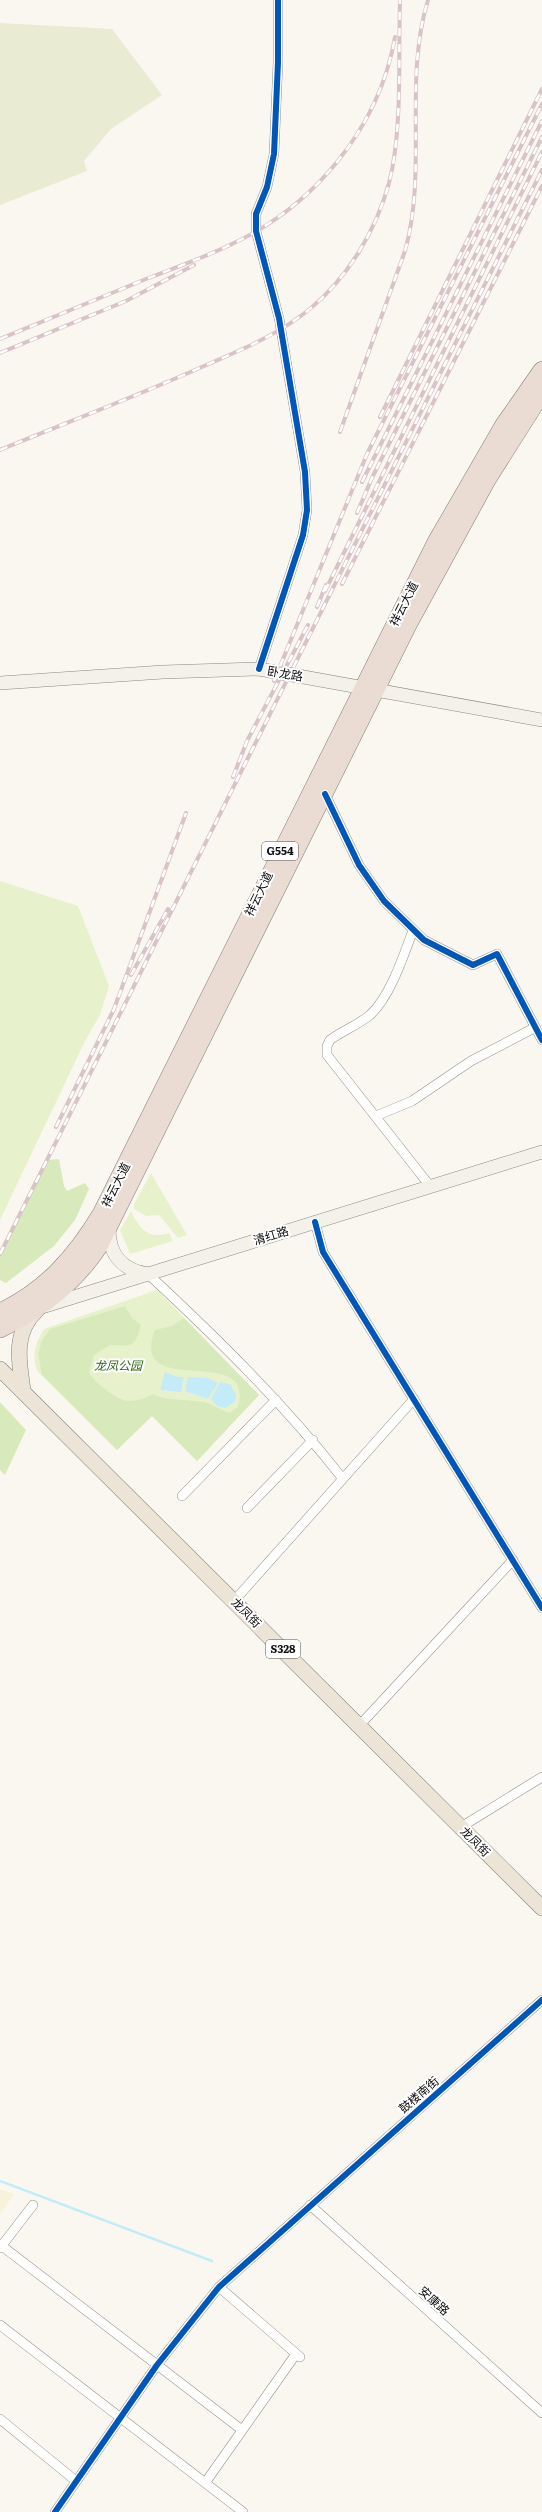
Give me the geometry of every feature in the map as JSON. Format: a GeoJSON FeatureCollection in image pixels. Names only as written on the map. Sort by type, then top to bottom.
{"type":"FeatureCollection","features":[{"type":"Feature","properties":{"kind":"highway","name":"祥云大道"},"geometry":{"type":"LineString","coordinates":[[0,1312],[43,1286],[64,1267],[85,1240],[104,1208],[369,689],[464,491],[503,426],[542,370]]}},
{"type":"Feature","properties":{"kind":"highway","name":"祥云大道"},"geometry":{"type":"LineString","coordinates":[[0,1329],[39,1308],[68,1285],[86,1266],[109,1229],[324,794],[369,689],[469,510],[542,393]]}},
{"type":"Feature","properties":{"kind":"main road","name":"卧龙路"},"geometry":{"type":"LineString","coordinates":[[0,682],[163,672],[259,669],[542,720]]}},
{"type":"Feature","properties":{"kind":"main road","name":"清红路"},"geometry":{"type":"LineString","coordinates":[[0,1319],[542,1152]]}},
{"type":"Feature","properties":{"kind":"main road"},"geometry":{"type":"LineString","coordinates":[[109,1229],[112,1250],[120,1263],[130,1270],[148,1274]]}},
{"type":"Feature","properties":{"kind":"main road"},"geometry":{"type":"LineString","coordinates":[[23,1390],[19,1362],[20,1341],[26,1323],[39,1308]]}},
{"type":"Feature","properties":{"kind":"main road","name":"龙凤街"},"geometry":{"type":"LineString","coordinates":[[0,1368],[542,1908]]}},
{"type":"Feature","properties":{"kind":"street"},"geometry":{"type":"LineString","coordinates":[[259,669],[304,535],[307,510],[304,472],[279,318],[255,227],[256,214],[267,187],[274,154],[278,62],[278,0]]}},
{"type":"Feature","properties":{"kind":"street"},"geometry":{"type":"LineString","coordinates":[[324,794],[359,865],[384,902],[424,940],[473,965],[496,954],[534,1028],[542,1040]]}},
{"type":"Feature","properties":{"kind":"street"},"geometry":{"type":"LineString","coordinates":[[414,930],[402,960],[384,995],[370,1015],[340,1032],[330,1040],[327,1046],[327,1055],[430,1186]]}},
{"type":"Feature","properties":{"kind":"street"},"geometry":{"type":"LineString","coordinates":[[376,1116],[412,1102],[471,1061],[534,1028]]}},
{"type":"Feature","properties":{"kind":"street"},"geometry":{"type":"LineString","coordinates":[[315,1222],[323,1252],[542,1608]]}},
{"type":"Feature","properties":{"kind":"street"},"geometry":{"type":"LineString","coordinates":[[148,1274],[276,1400],[312,1440],[343,1479]]}},
{"type":"Feature","properties":{"kind":"street"},"geometry":{"type":"LineString","coordinates":[[234,1601],[414,1398]]}},
{"type":"Feature","properties":{"kind":"street"},"geometry":{"type":"LineString","coordinates":[[182,1496],[276,1400]]}},
{"type":"Feature","properties":{"kind":"street"},"geometry":{"type":"LineString","coordinates":[[247,1508],[312,1440]]}},
{"type":"Feature","properties":{"kind":"street"},"geometry":{"type":"LineString","coordinates":[[359,1726],[513,1560]]}},
{"type":"Feature","properties":{"kind":"street"},"geometry":{"type":"LineString","coordinates":[[461,1827],[542,1777]]}},
{"type":"Feature","properties":{"kind":"street","name":"鼓楼南街"},"geometry":{"type":"LineString","coordinates":[[55,2512],[157,2364],[219,2287],[542,2000]]}},
{"type":"Feature","properties":{"kind":"street"},"geometry":{"type":"LineString","coordinates":[[33,2205],[1,2247],[242,2430]]}},
{"type":"Feature","properties":{"kind":"street","name":"安康路"},"geometry":{"type":"LineString","coordinates":[[310,2205],[542,2413]]}},
{"type":"Feature","properties":{"kind":"street"},"geometry":{"type":"LineString","coordinates":[[205,2483],[242,2430],[298,2355],[219,2287]]}},
{"type":"Feature","properties":{"kind":"street"},"geometry":{"type":"LineString","coordinates":[[0,2325],[243,2512]]}},
{"type":"Feature","properties":{"kind":"street"},"geometry":{"type":"LineString","coordinates":[[0,2419],[76,2481]]}},
{"type":"Feature","properties":{"kind":"shaded area"},"geometry":{"type":"Polygon","coordinates":[[[0,2189],[14,2194],[0,2214],[0,2189]]]}},
{"type":"Feature","properties":{"kind":"green space"},"geometry":{"type":"Polygon","coordinates":[[[0,23],[112,29],[162,95],[111,129],[84,161],[87,171],[0,205],[0,23]]]}},
{"type":"Feature","properties":{"kind":"green space"},"geometry":{"type":"Polygon","coordinates":[[[0,881],[78,906],[109,986],[100,1015],[85,1041],[0,1220],[0,881]]]}},
{"type":"Feature","properties":{"kind":"green space"},"geometry":{"type":"Polygon","coordinates":[[[59,1159],[64,1186],[67,1191],[85,1183],[89,1189],[75,1220],[54,1246],[6,1283],[0,1280],[0,1250],[45,1160],[59,1159]]]}},
{"type":"Feature","properties":{"kind":"green space"},"geometry":{"type":"Polygon","coordinates":[[[151,1173],[187,1235],[178,1238],[159,1215],[146,1216],[134,1209],[134,1204],[151,1173]]]}},
{"type":"Feature","properties":{"kind":"green space"},"geometry":{"type":"Polygon","coordinates":[[[131,1211],[137,1223],[145,1231],[155,1235],[169,1233],[173,1241],[130,1254],[120,1230],[131,1211]]]}},
{"type":"Feature","properties":{"kind":"green space","name":"龙凤公园"},"geometry":{"type":"Polygon","coordinates":[[[157,1290],[259,1395],[197,1461],[152,1416],[117,1450],[37,1371],[35,1365],[35,1349],[44,1329],[157,1290]]]}},
{"type":"Feature","properties":{"kind":"green space","name":"龙凤公园"},"geometry":{"type":"Polygon","coordinates":[[[125,1306],[132,1318],[141,1325],[137,1338],[131,1344],[123,1346],[110,1345],[94,1355],[89,1372],[101,1386],[113,1395],[129,1401],[142,1399],[153,1394],[163,1398],[205,1402],[229,1413],[238,1407],[239,1388],[229,1377],[213,1373],[174,1369],[159,1363],[151,1351],[155,1330],[172,1326],[184,1318],[259,1395],[197,1461],[152,1416],[117,1450],[42,1375],[38,1354],[42,1340],[50,1329],[125,1306]]]}},
{"type":"Feature","properties":{"kind":"green space"},"geometry":{"type":"Polygon","coordinates":[[[0,1402],[26,1430],[5,1475],[0,1470],[0,1402]]]}},
{"type":"Feature","properties":{"kind":"water"},"geometry":{"type":"Polygon","coordinates":[[[165,1372],[178,1377],[184,1377],[181,1392],[160,1390],[165,1372]]]}},
{"type":"Feature","properties":{"kind":"water"},"geometry":{"type":"Polygon","coordinates":[[[188,1377],[208,1378],[218,1383],[208,1399],[185,1391],[188,1377]]]}},
{"type":"Feature","properties":{"kind":"water"},"geometry":{"type":"Polygon","coordinates":[[[220,1382],[230,1384],[236,1395],[235,1402],[225,1408],[217,1406],[211,1399],[220,1382]]]}},
{"type":"Feature","properties":{"kind":"waterway"},"geometry":{"type":"LineString","coordinates":[[0,2181],[212,2261]]}},
{"type":"Feature","properties":{"kind":"railway"},"geometry":{"type":"LineString","coordinates":[[0,450],[153,388],[260,341],[286,326],[311,308],[337,282],[349,267],[369,235],[377,218],[389,183],[398,116],[400,0]]}},
{"type":"Feature","properties":{"kind":"railway"},"geometry":{"type":"LineString","coordinates":[[340,432],[405,251],[412,220],[415,189],[417,62],[421,31],[428,0]]}},
{"type":"Feature","properties":{"kind":"railway"},"geometry":{"type":"LineString","coordinates":[[0,339],[220,250],[260,229],[289,209],[314,187],[338,161],[358,133],[374,103],[387,71],[395,37]]}},
{"type":"Feature","properties":{"kind":"railway"},"geometry":{"type":"LineString","coordinates":[[380,417],[542,89]]}},
{"type":"Feature","properties":{"kind":"railway"},"geometry":{"type":"LineString","coordinates":[[274,681],[367,454],[542,104]]}},
{"type":"Feature","properties":{"kind":"railway"},"geometry":{"type":"LineString","coordinates":[[362,482],[542,121]]}},
{"type":"Feature","properties":{"kind":"railway"},"geometry":{"type":"LineString","coordinates":[[357,513],[372,478],[542,137]]}},
{"type":"Feature","properties":{"kind":"railway"},"geometry":{"type":"LineString","coordinates":[[325,591],[542,152]]}},
{"type":"Feature","properties":{"kind":"railway"},"geometry":{"type":"LineString","coordinates":[[0,1254],[542,170]]}},
{"type":"Feature","properties":{"kind":"railway"},"geometry":{"type":"LineString","coordinates":[[342,584],[542,186]]}},
{"type":"Feature","properties":{"kind":"railway"},"geometry":{"type":"LineString","coordinates":[[0,353],[126,301],[194,265]]}},
{"type":"Feature","properties":{"kind":"railway"},"geometry":{"type":"LineString","coordinates":[[317,607],[326,585]]}},
{"type":"Feature","properties":{"kind":"railway"},"geometry":{"type":"LineString","coordinates":[[233,777],[247,741],[308,625]]}},
{"type":"Feature","properties":{"kind":"railway"},"geometry":{"type":"LineString","coordinates":[[56,1127],[114,1009],[186,813]]}},
{"type":"Feature","properties":{"kind":"railway"},"geometry":{"type":"LineString","coordinates":[[131,975],[168,909]]}},
{"type":"Feature","properties":{"kind":"cycle path"},"geometry":{"type":"LineString","coordinates":[[259,669],[303,535],[307,510],[305,472],[279,318],[256,231],[256,214],[267,187],[274,154],[278,62],[278,0]]}},
{"type":"Feature","properties":{"kind":"cycle path"},"geometry":{"type":"LineString","coordinates":[[325,794],[359,865],[384,901],[424,940],[473,965],[497,954],[542,1040]]}},
{"type":"Feature","properties":{"kind":"cycle path"},"geometry":{"type":"LineString","coordinates":[[315,1222],[323,1252],[542,1608]]}},
{"type":"Feature","properties":{"kind":"cycle path"},"geometry":{"type":"LineString","coordinates":[[55,2512],[157,2365],[219,2287],[542,2000]]}}]}
